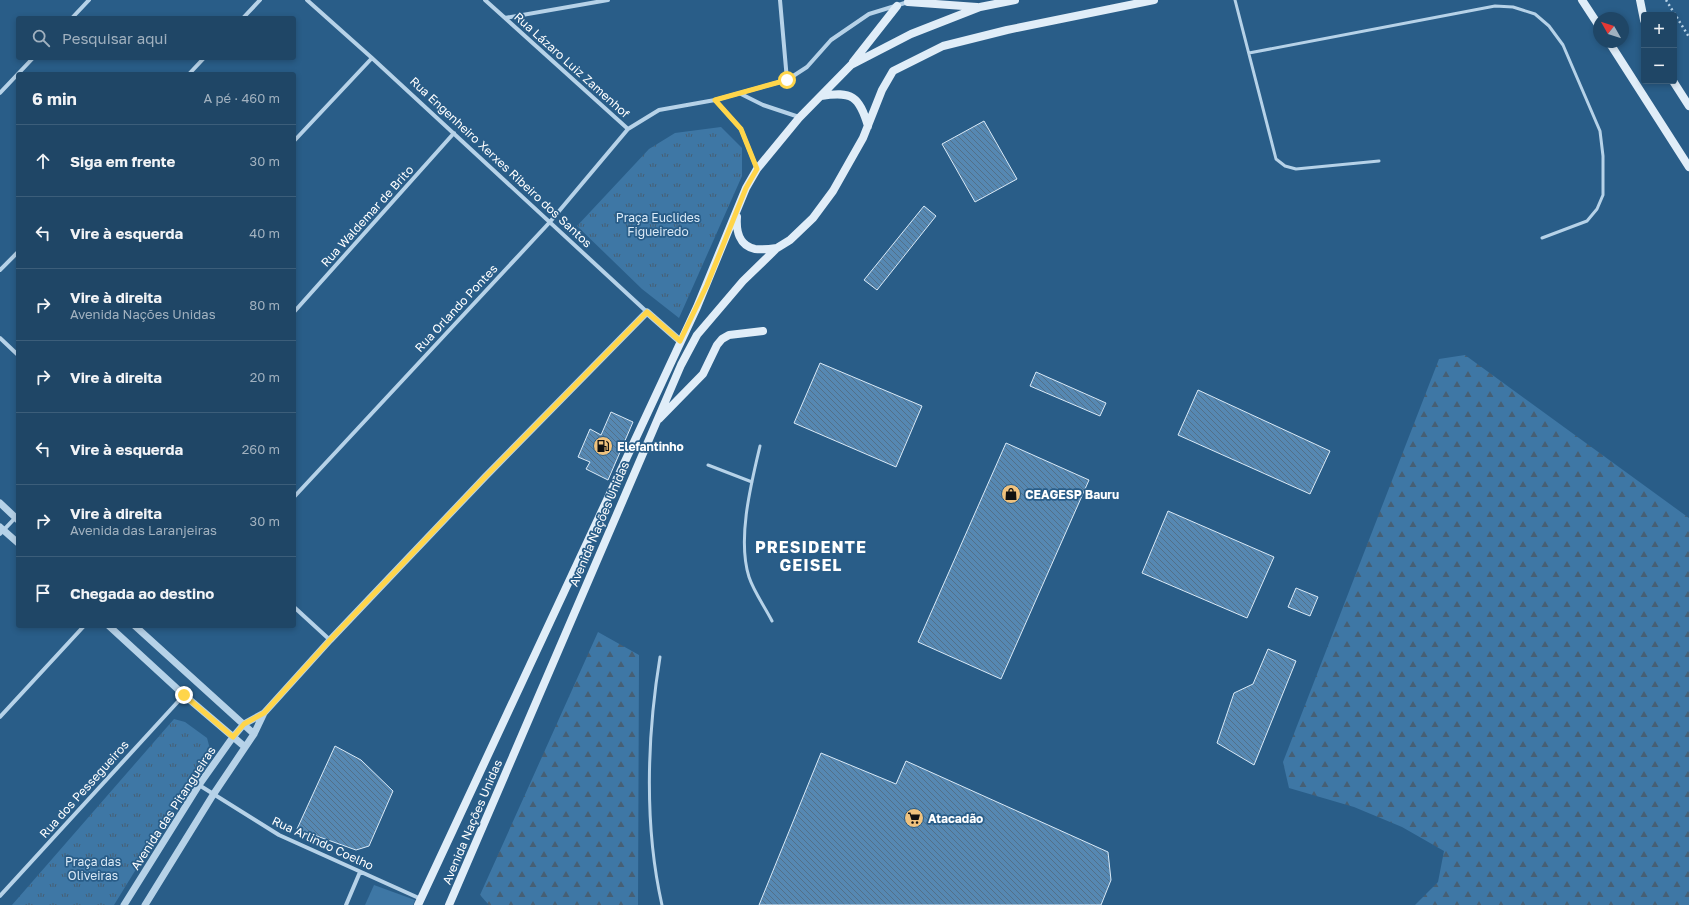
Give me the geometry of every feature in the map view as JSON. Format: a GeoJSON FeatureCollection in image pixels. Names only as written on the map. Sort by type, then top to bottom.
{"type":"FeatureCollection","features":[{"type":"Feature","properties":{"kind":"main road","name":"Avenida Nações Unidas"},"geometry":{"type":"LineString","coordinates":[[420,902],[707,285],[746,188],[757,169],[799,118],[851,65],[911,34],[980,7],[1015,0]]}},
{"type":"Feature","properties":{"kind":"main road","name":"Avenida Nações Unidas"},"geometry":{"type":"LineString","coordinates":[[451,904],[681,365],[698,335],[743,281],[777,248],[790,240],[813,218],[833,191],[857,151],[882,90],[893,71],[942,46],[1007,30],[1154,0]]}},
{"type":"Feature","properties":{"kind":"main road"},"geometry":{"type":"LineString","coordinates":[[1582,0],[1593,17]]}},
{"type":"Feature","properties":{"kind":"main road"},"geometry":{"type":"LineString","coordinates":[[1640,0],[1642,12]]}},
{"type":"Feature","properties":{"kind":"main road"},"geometry":{"type":"LineString","coordinates":[[851,65],[905,2],[980,7]]}},
{"type":"Feature","properties":{"kind":"main road"},"geometry":{"type":"LineString","coordinates":[[1613,48],[1689,167]]}},
{"type":"Feature","properties":{"kind":"main road"},"geometry":{"type":"LineString","coordinates":[[1674,84],[1689,106]]}},
{"type":"Feature","properties":{"kind":"main road"},"geometry":{"type":"LineString","coordinates":[[821,96],[840,93],[854,98],[863,111],[868,126]]}},
{"type":"Feature","properties":{"kind":"main road"},"geometry":{"type":"LineString","coordinates":[[746,188],[736,218],[737,234],[744,243],[754,249],[777,248]]}},
{"type":"Feature","properties":{"kind":"main road"},"geometry":{"type":"LineString","coordinates":[[656,423],[703,374],[717,345],[722,339],[729,335],[763,331]]}},
{"type":"Feature","properties":{"kind":"street"},"geometry":{"type":"LineString","coordinates":[[74,16],[89,0]]}},
{"type":"Feature","properties":{"kind":"street"},"geometry":{"type":"LineString","coordinates":[[245,16],[260,0]]}},
{"type":"Feature","properties":{"kind":"street","name":"Rua Engenheiro Xerxes Ribeiro dos Santos"},"geometry":{"type":"LineString","coordinates":[[307,0],[680,341]]}},
{"type":"Feature","properties":{"kind":"street","name":"Rua Lázaro Luiz Zamenhof"},"geometry":{"type":"LineString","coordinates":[[486,0],[628,130]]}},
{"type":"Feature","properties":{"kind":"street"},"geometry":{"type":"LineString","coordinates":[[506,18],[608,0]]}},
{"type":"Feature","properties":{"kind":"street"},"geometry":{"type":"LineString","coordinates":[[780,0],[787,80]]}},
{"type":"Feature","properties":{"kind":"street","name":"Rua Orlando Pontes"},"geometry":{"type":"LineString","coordinates":[[296,495],[549,222],[628,130],[659,110],[741,94],[787,80],[807,67],[831,40],[869,14],[905,2]]}},
{"type":"Feature","properties":{"kind":"street"},"geometry":{"type":"LineString","coordinates":[[296,139],[372,58]]}},
{"type":"Feature","properties":{"kind":"street"},"geometry":{"type":"LineString","coordinates":[[20,72],[31,60]]}},
{"type":"Feature","properties":{"kind":"street"},"geometry":{"type":"LineString","coordinates":[[191,72],[202,60]]}},
{"type":"Feature","properties":{"kind":"street"},"geometry":{"type":"LineString","coordinates":[[0,93],[16,76]]}},
{"type":"Feature","properties":{"kind":"street"},"geometry":{"type":"LineString","coordinates":[[741,94],[763,105],[799,118]]}},
{"type":"Feature","properties":{"kind":"street"},"geometry":{"type":"LineString","coordinates":[[715,100],[741,129],[757,169]]}},
{"type":"Feature","properties":{"kind":"street","name":"Rua Waldemar de Brito"},"geometry":{"type":"LineString","coordinates":[[296,310],[454,134]]}},
{"type":"Feature","properties":{"kind":"street"},"geometry":{"type":"LineString","coordinates":[[0,270],[16,254]]}},
{"type":"Feature","properties":{"kind":"street","name":"Avenida das Pitangueiras"},"geometry":{"type":"LineString","coordinates":[[144,905],[213,795],[254,734],[264,713],[330,640],[485,477],[647,312]]}},
{"type":"Feature","properties":{"kind":"street"},"geometry":{"type":"LineString","coordinates":[[0,338],[16,353]]}},
{"type":"Feature","properties":{"kind":"street"},"geometry":{"type":"LineString","coordinates":[[0,503],[16,517]]}},
{"type":"Feature","properties":{"kind":"street"},"geometry":{"type":"LineString","coordinates":[[16,519],[1,530],[16,541]]}},
{"type":"Feature","properties":{"kind":"street"},"geometry":{"type":"LineString","coordinates":[[296,608],[330,640]]}},
{"type":"Feature","properties":{"kind":"street"},"geometry":{"type":"LineString","coordinates":[[0,717],[82,628]]}},
{"type":"Feature","properties":{"kind":"street"},"geometry":{"type":"LineString","coordinates":[[111,628],[184,695],[245,747]]}},
{"type":"Feature","properties":{"kind":"street"},"geometry":{"type":"LineString","coordinates":[[137,628],[254,734]]}},
{"type":"Feature","properties":{"kind":"street","name":"Rua dos Pessegueiros"},"geometry":{"type":"LineString","coordinates":[[0,896],[184,695]]}},
{"type":"Feature","properties":{"kind":"street","name":"Avenida das Pitangueiras"},"geometry":{"type":"LineString","coordinates":[[124,905],[200,785],[233,737],[244,724],[264,713]]}},
{"type":"Feature","properties":{"kind":"street","name":"Rua Arlindo Coelho"},"geometry":{"type":"LineString","coordinates":[[200,785],[213,795],[279,835],[360,872],[420,902]]}},
{"type":"Feature","properties":{"kind":"street"},"geometry":{"type":"LineString","coordinates":[[346,905],[360,872]]}},
{"type":"Feature","properties":{"kind":"lane"},"geometry":{"type":"LineString","coordinates":[[1235,0],[1276,159],[1285,166],[1296,169],[1379,161]]}},
{"type":"Feature","properties":{"kind":"lane"},"geometry":{"type":"LineString","coordinates":[[1249,53],[1495,6],[1513,7],[1534,14],[1549,26],[1564,45],[1600,130],[1603,156],[1603,195],[1598,209],[1587,221],[1542,238]]}},
{"type":"Feature","properties":{"kind":"lane"},"geometry":{"type":"LineString","coordinates":[[760,446],[747,503],[745,551],[749,578],[772,621]]}},
{"type":"Feature","properties":{"kind":"lane"},"geometry":{"type":"LineString","coordinates":[[708,466],[752,482]]}},
{"type":"Feature","properties":{"kind":"lane"},"geometry":{"type":"LineString","coordinates":[[660,657],[650,734],[650,806],[657,883],[662,905]]}},
{"type":"Feature","properties":{"kind":"path"},"geometry":{"type":"LineString","coordinates":[[1666,0],[1689,37]]}},
{"type":"Feature","properties":{"kind":"green space","name":"Praça Euclides Figueiredo"},"geometry":{"type":"Polygon","coordinates":[[[721,127],[742,148],[742,176],[679,318],[642,289],[577,226],[649,149],[675,133],[721,127]]]}},
{"type":"Feature","properties":{"kind":"green space"},"geometry":{"type":"Polygon","coordinates":[[[1465,355],[1689,518],[1689,905],[1415,905],[1438,882],[1444,851],[1402,827],[1354,807],[1289,788],[1283,762],[1439,359],[1465,355]]]}},
{"type":"Feature","properties":{"kind":"green space"},"geometry":{"type":"Polygon","coordinates":[[[598,632],[639,655],[638,905],[489,905],[480,895],[598,632]]]}},
{"type":"Feature","properties":{"kind":"green space","name":"Praça das Oliveiras"},"geometry":{"type":"Polygon","coordinates":[[[174,719],[185,722],[207,738],[210,749],[114,905],[12,905],[174,719]]]}},
{"type":"Feature","properties":{"kind":"green space"},"geometry":{"type":"Polygon","coordinates":[[[374,885],[415,900],[413,905],[365,905],[374,885]]]}},
{"type":"Feature","properties":{"kind":"building"},"geometry":{"type":"Polygon","coordinates":[[[984,121],[1017,179],[975,202],[942,144],[984,121]]]}},
{"type":"Feature","properties":{"kind":"building"},"geometry":{"type":"Polygon","coordinates":[[[924,206],[936,216],[877,290],[864,280],[924,206]]]}},
{"type":"Feature","properties":{"kind":"building"},"geometry":{"type":"Polygon","coordinates":[[[820,363],[922,406],[896,467],[794,423],[820,363]]]}},
{"type":"Feature","properties":{"kind":"building"},"geometry":{"type":"Polygon","coordinates":[[[1036,372],[1106,403],[1100,416],[1030,386],[1036,372]]]}},
{"type":"Feature","properties":{"kind":"building"},"geometry":{"type":"Polygon","coordinates":[[[1198,390],[1330,451],[1310,494],[1178,435],[1198,390]]]}},
{"type":"Feature","properties":{"kind":"building","name":"Elefantinho"},"geometry":{"type":"Polygon","coordinates":[[[611,412],[633,422],[608,480],[586,469],[590,462],[578,457],[590,429],[601,435],[611,412]]]}},
{"type":"Feature","properties":{"kind":"building"},"geometry":{"type":"Polygon","coordinates":[[[1006,443],[1089,480],[1001,679],[918,642],[1006,443]]]}},
{"type":"Feature","properties":{"kind":"building"},"geometry":{"type":"Polygon","coordinates":[[[1168,511],[1274,557],[1247,618],[1142,573],[1168,511]]]}},
{"type":"Feature","properties":{"kind":"building"},"geometry":{"type":"Polygon","coordinates":[[[1296,588],[1318,597],[1310,616],[1288,607],[1296,588]]]}},
{"type":"Feature","properties":{"kind":"building"},"geometry":{"type":"Polygon","coordinates":[[[1268,649],[1296,661],[1254,765],[1217,743],[1234,693],[1253,684],[1268,649]]]}},
{"type":"Feature","properties":{"kind":"building"},"geometry":{"type":"Polygon","coordinates":[[[335,746],[361,760],[393,791],[369,846],[356,850],[297,829],[335,746]]]}},
{"type":"Feature","properties":{"kind":"building","name":"Atacadão"},"geometry":{"type":"Polygon","coordinates":[[[821,753],[896,784],[906,761],[1108,852],[1111,880],[1101,905],[759,905],[821,753]]]}},
{"type":"Feature","properties":{"kind":"place","name":"Elefantinho"},"geometry":{"type":"Point","coordinates":[603,446]}},
{"type":"Feature","properties":{"kind":"place","name":"CEAGESP Bauru"},"geometry":{"type":"Point","coordinates":[1011,494]}},
{"type":"Feature","properties":{"kind":"place","name":"Atacadão"},"geometry":{"type":"Point","coordinates":[914,818]}},
{"type":"Feature","properties":{"kind":"district","name":"PRESIDENTE GEISEL"},"geometry":{"type":"Point","coordinates":[811,556]}},
{"type":"Feature","properties":{"kind":"route"},"geometry":{"type":"LineString","coordinates":[[184,695],[233,737],[244,724],[264,713],[330,640],[485,477],[647,312],[680,341],[707,285],[746,188],[757,169],[741,129],[715,100],[787,80]]}}]}
